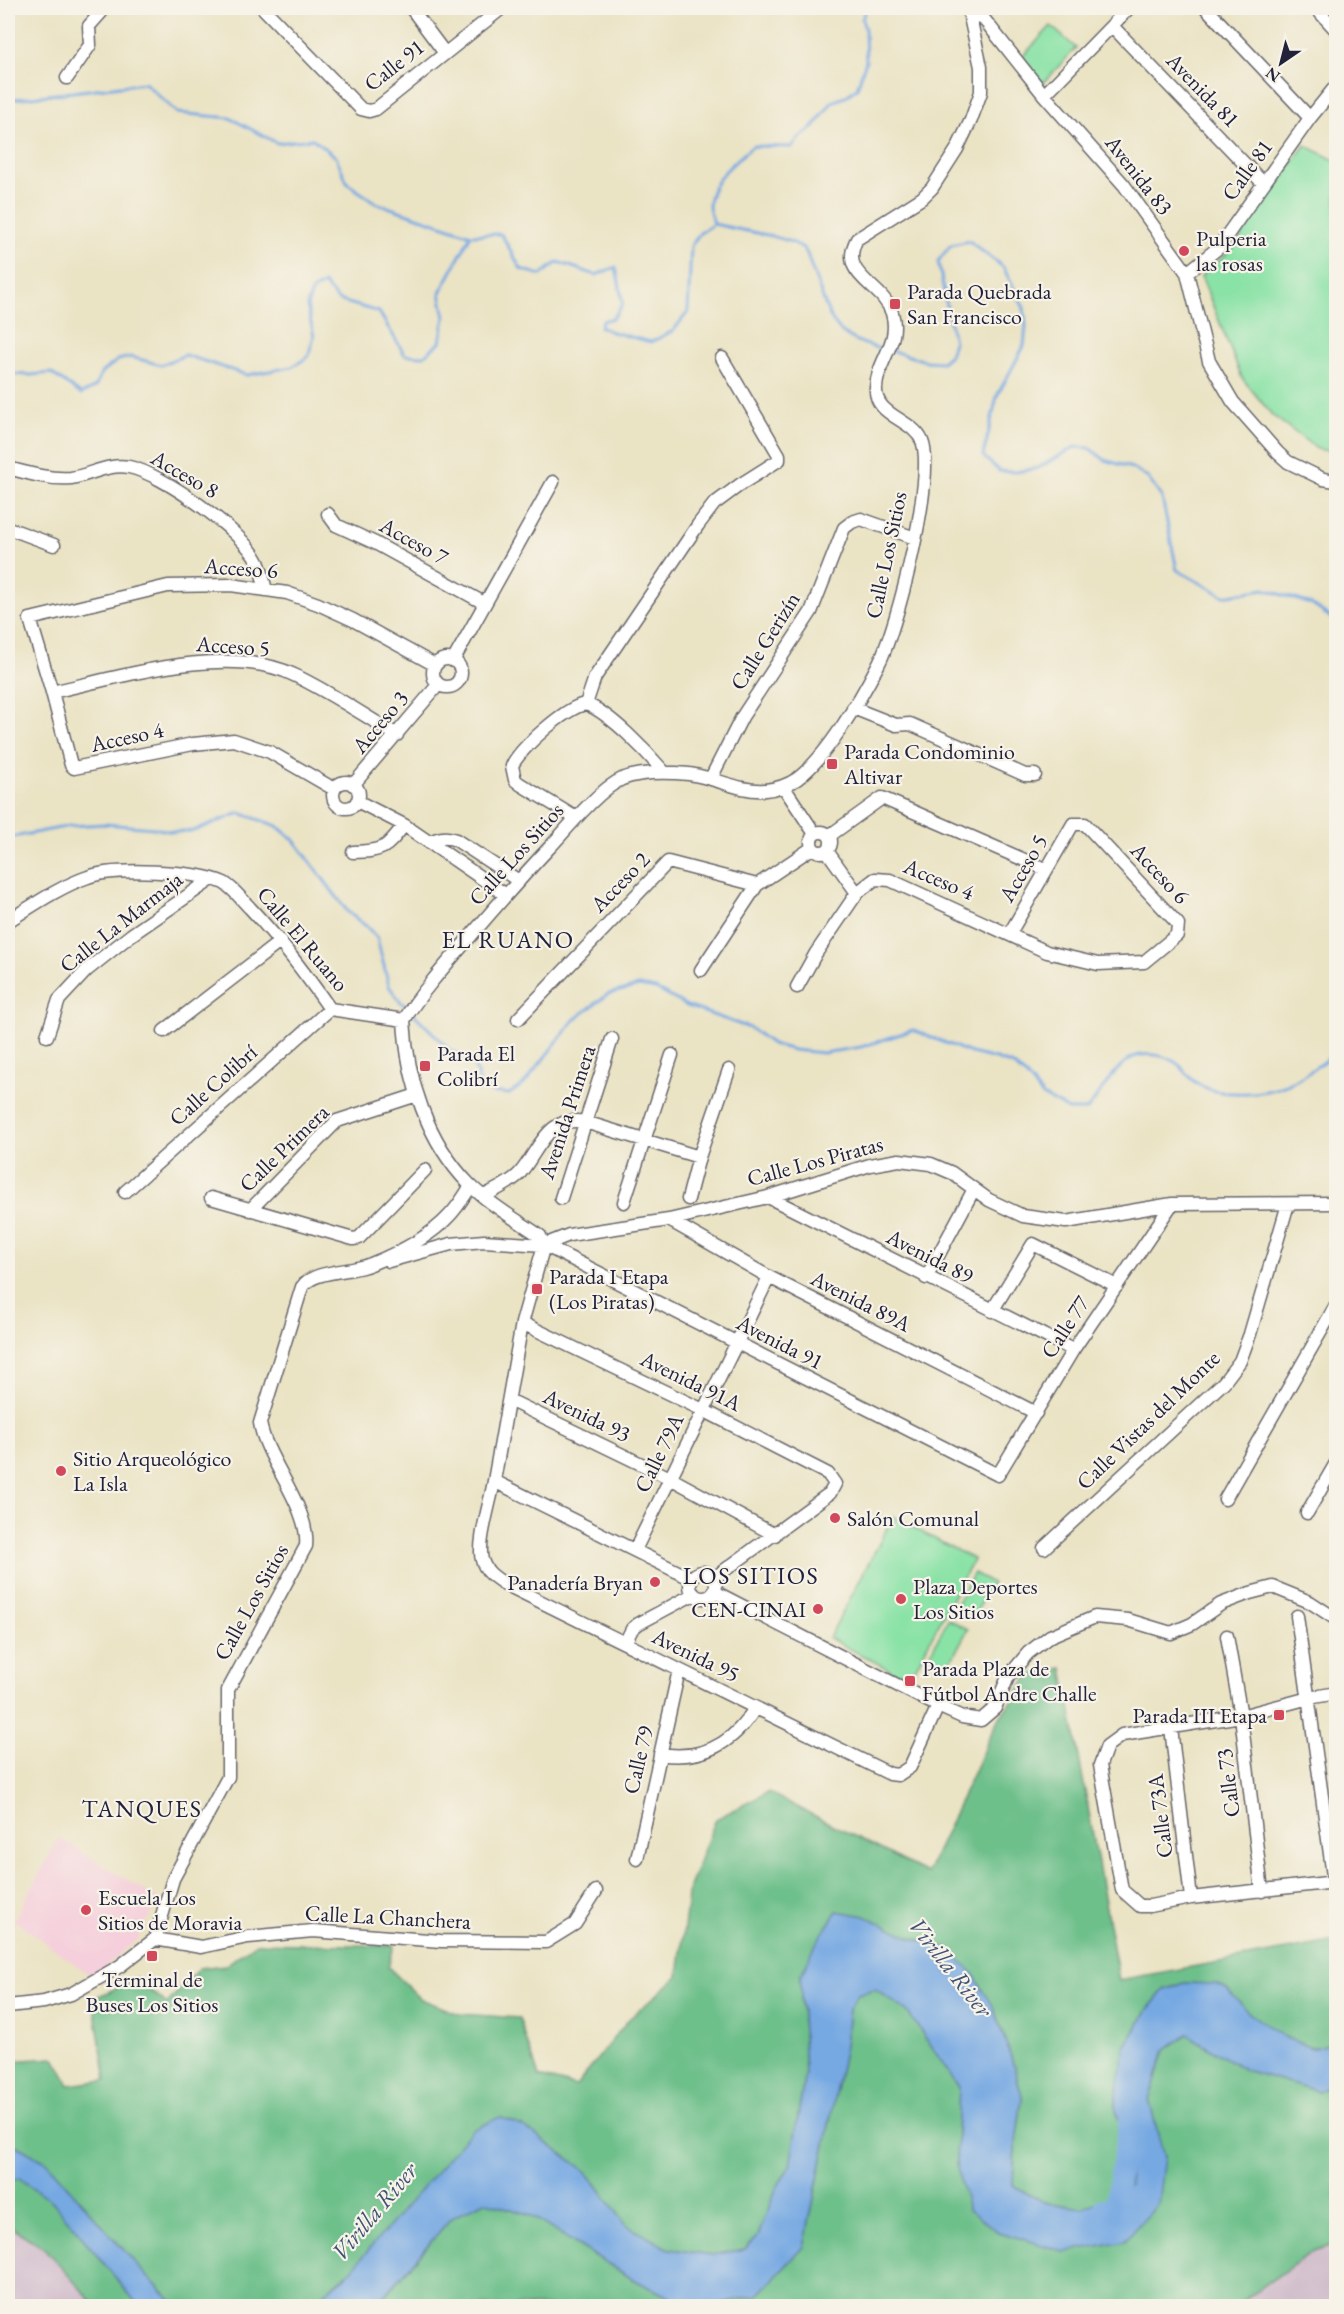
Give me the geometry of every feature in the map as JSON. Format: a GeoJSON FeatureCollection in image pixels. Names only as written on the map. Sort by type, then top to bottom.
{"type":"FeatureCollection","features":[{"type":"Feature","properties":{"kind":"street"},"geometry":{"type":"LineString","coordinates":[[67,78],[90,45],[89,26],[105,8]]}},
{"type":"Feature","properties":{"kind":"street","name":"Calle 91"},"geometry":{"type":"LineString","coordinates":[[263,8],[361,108],[369,111],[376,109],[444,52],[502,8]]}},
{"type":"Feature","properties":{"kind":"street"},"geometry":{"type":"LineString","coordinates":[[411,8],[444,52]]}},
{"type":"Feature","properties":{"kind":"street"},"geometry":{"type":"LineString","coordinates":[[1044,95],[1128,8]]}},
{"type":"Feature","properties":{"kind":"street"},"geometry":{"type":"LineString","coordinates":[[1206,8],[1310,118]]}},
{"type":"Feature","properties":{"kind":"street"},"geometry":{"type":"LineString","coordinates":[[1316,8],[1336,30]]}},
{"type":"Feature","properties":{"kind":"street","name":"Avenida 83"},"geometry":{"type":"LineString","coordinates":[[969,9],[983,18],[1044,95],[1124,185],[1187,273],[1209,361],[1233,402],[1288,462],[1323,479],[1336,481]]}},
{"type":"Feature","properties":{"kind":"street","name":"Calle Los Sitios"},"geometry":{"type":"LineString","coordinates":[[404,1020],[434,978],[506,895],[576,818],[614,783],[638,775],[664,772],[711,778],[751,789],[766,790],[783,786],[806,771],[853,708],[879,664],[893,631],[915,538],[925,460],[922,442],[916,432],[886,411],[878,400],[876,388],[880,371],[895,336],[892,312],[882,297],[862,278],[852,264],[851,249],[857,239],[922,198],[932,188],[971,120],[981,92],[981,66],[969,9]]}},
{"type":"Feature","properties":{"kind":"street","name":"Avenida 81"},"geometry":{"type":"LineString","coordinates":[[1112,26],[1263,183]]}},
{"type":"Feature","properties":{"kind":"street","name":"Calle 81"},"geometry":{"type":"LineString","coordinates":[[1187,273],[1218,248],[1310,118],[1336,86]]}},
{"type":"Feature","properties":{"kind":"street"},"geometry":{"type":"LineString","coordinates":[[586,704],[595,677],[714,504],[779,460],[779,455],[722,358]]}},
{"type":"Feature","properties":{"kind":"street","name":"Acceso 8"},"geometry":{"type":"LineString","coordinates":[[8,468],[62,478],[115,466],[130,467],[147,474],[189,496],[219,518],[257,559],[266,590]]}},
{"type":"Feature","properties":{"kind":"street"},"geometry":{"type":"LineString","coordinates":[[453,661],[553,482]]}},
{"type":"Feature","properties":{"kind":"street","name":"Acceso 7"},"geometry":{"type":"LineString","coordinates":[[328,514],[336,525],[375,543],[484,603]]}},
{"type":"Feature","properties":{"kind":"street","name":"Calle Gerizín"},"geometry":{"type":"LineString","coordinates":[[711,778],[742,717],[811,612],[844,528],[861,519],[915,538]]}},
{"type":"Feature","properties":{"kind":"street"},"geometry":{"type":"LineString","coordinates":[[8,528],[54,545]]}},
{"type":"Feature","properties":{"kind":"street","name":"Acceso 6"},"geometry":{"type":"LineString","coordinates":[[30,619],[168,586],[231,585],[287,593],[318,604],[435,665]]}},
{"type":"Feature","properties":{"kind":"street","name":"Acceso 4"},"geometry":{"type":"LineString","coordinates":[[30,619],[52,692],[70,765],[74,768],[194,744],[234,740],[270,752],[334,789]]}},
{"type":"Feature","properties":{"kind":"street"},"geometry":{"type":"LineString","coordinates":[[446,659],[453,661],[460,668],[459,681],[447,688],[438,685],[432,673],[435,665],[446,659]]}},
{"type":"Feature","properties":{"kind":"street","name":"Acceso 5"},"geometry":{"type":"LineString","coordinates":[[52,692],[176,665],[207,661],[256,664],[293,674],[397,735]]}},
{"type":"Feature","properties":{"kind":"street","name":"Acceso 3"},"geometry":{"type":"LineString","coordinates":[[353,785],[438,685]]}},
{"type":"Feature","properties":{"kind":"street"},"geometry":{"type":"LineString","coordinates":[[576,818],[515,780],[512,766],[519,753],[573,708],[586,704],[602,713],[649,755],[664,772]]}},
{"type":"Feature","properties":{"kind":"street"},"geometry":{"type":"LineString","coordinates":[[853,708],[896,725],[910,724],[1025,775],[1035,775]]}},
{"type":"Feature","properties":{"kind":"street"},"geometry":{"type":"LineString","coordinates":[[345,782],[353,785],[358,792],[355,805],[346,808],[338,806],[333,798],[334,789],[345,782]]}},
{"type":"Feature","properties":{"kind":"street"},"geometry":{"type":"LineString","coordinates":[[783,786],[815,834]]}},
{"type":"Feature","properties":{"kind":"street"},"geometry":{"type":"LineString","coordinates":[[829,836],[882,798],[1045,869]]}},
{"type":"Feature","properties":{"kind":"street"},"geometry":{"type":"LineString","coordinates":[[357,801],[404,825],[506,895]]}},
{"type":"Feature","properties":{"kind":"street","name":"Acceso 6"},"geometry":{"type":"LineString","coordinates":[[1010,933],[1047,952],[1098,964],[1144,962],[1177,935],[1178,924],[1085,824],[1072,824]]}},
{"type":"Feature","properties":{"kind":"street","name":"Acceso 5"},"geometry":{"type":"LineString","coordinates":[[1010,933],[1072,824]]}},
{"type":"Feature","properties":{"kind":"street"},"geometry":{"type":"LineString","coordinates":[[353,852],[374,851],[388,846],[404,825]]}},
{"type":"Feature","properties":{"kind":"street"},"geometry":{"type":"LineString","coordinates":[[827,851],[817,852],[812,848],[810,842],[815,834],[820,832],[829,836]]}},
{"type":"Feature","properties":{"kind":"street"},"geometry":{"type":"LineString","coordinates":[[827,851],[830,846],[829,836]]}},
{"type":"Feature","properties":{"kind":"street"},"geometry":{"type":"LineString","coordinates":[[429,842],[449,837],[456,840],[519,881]]}},
{"type":"Feature","properties":{"kind":"street"},"geometry":{"type":"LineString","coordinates":[[701,970],[757,885],[812,848]]}},
{"type":"Feature","properties":{"kind":"street"},"geometry":{"type":"LineString","coordinates":[[827,851],[857,893]]}},
{"type":"Feature","properties":{"kind":"street","name":"Acceso 2"},"geometry":{"type":"LineString","coordinates":[[518,1019],[668,862],[757,885]]}},
{"type":"Feature","properties":{"kind":"street","name":"Calle El Ruano"},"geometry":{"type":"LineString","coordinates":[[8,921],[34,904],[89,876],[121,872],[162,873],[212,879],[232,889],[281,941],[330,1009],[404,1020]]}},
{"type":"Feature","properties":{"kind":"street","name":"Calle La Marmaja"},"geometry":{"type":"LineString","coordinates":[[47,1036],[59,1000],[87,970],[131,935],[212,879]]}},
{"type":"Feature","properties":{"kind":"street","name":"Acceso 4"},"geometry":{"type":"LineString","coordinates":[[797,987],[816,953],[857,893],[875,879],[890,880],[1010,933]]}},
{"type":"Feature","properties":{"kind":"street"},"geometry":{"type":"LineString","coordinates":[[164,1032],[281,941]]}},
{"type":"Feature","properties":{"kind":"street","name":"Calle Colibrí"},"geometry":{"type":"LineString","coordinates":[[125,1192],[330,1009]]}},
{"type":"Feature","properties":{"kind":"street"},"geometry":{"type":"LineString","coordinates":[[369,1265],[451,1244],[484,1241],[544,1245],[540,1236],[471,1186],[452,1165],[417,1095],[408,1062],[404,1020]]}},
{"type":"Feature","properties":{"kind":"street","name":"Avenida Primera"},"geometry":{"type":"LineString","coordinates":[[561,1198],[612,1039]]}},
{"type":"Feature","properties":{"kind":"street"},"geometry":{"type":"LineString","coordinates":[[624,1202],[672,1055]]}},
{"type":"Feature","properties":{"kind":"street"},"geometry":{"type":"LineString","coordinates":[[688,1199],[699,1156],[729,1070]]}},
{"type":"Feature","properties":{"kind":"street","name":"Calle Primera"},"geometry":{"type":"LineString","coordinates":[[250,1210],[337,1121],[417,1095]]}},
{"type":"Feature","properties":{"kind":"street"},"geometry":{"type":"LineString","coordinates":[[484,1196],[513,1180],[542,1141],[558,1126],[575,1120],[644,1138],[699,1156]]}},
{"type":"Feature","properties":{"kind":"street","name":"Calle Los Piratas"},"geometry":{"type":"LineString","coordinates":[[544,1245],[570,1236],[669,1220],[768,1197],[870,1165],[900,1160],[931,1164],[952,1173],[989,1200],[1023,1216],[1066,1222],[1172,1204],[1336,1203]]}},
{"type":"Feature","properties":{"kind":"street"},"geometry":{"type":"LineString","coordinates":[[211,1198],[353,1239],[359,1238],[425,1170]]}},
{"type":"Feature","properties":{"kind":"street","name":"Calle Los Sitios"},"geometry":{"type":"LineString","coordinates":[[155,1939],[173,1879],[228,1777],[228,1690],[306,1546],[307,1537],[296,1505],[260,1426],[264,1406],[304,1284],[318,1276],[369,1265],[422,1238],[450,1215],[471,1186]]}},
{"type":"Feature","properties":{"kind":"street"},"geometry":{"type":"LineString","coordinates":[[926,1278],[974,1189]]}},
{"type":"Feature","properties":{"kind":"street","name":"Avenida 89"},"geometry":{"type":"LineString","coordinates":[[768,1197],[1074,1350]]}},
{"type":"Feature","properties":{"kind":"street","name":"Calle 77"},"geometry":{"type":"LineString","coordinates":[[998,1475],[1074,1350],[1172,1204]]}},
{"type":"Feature","properties":{"kind":"street","name":"Calle Vistas del Monte"},"geometry":{"type":"LineString","coordinates":[[1044,1548],[1224,1382],[1240,1361],[1288,1204]]}},
{"type":"Feature","properties":{"kind":"street","name":"Avenida 89A"},"geometry":{"type":"LineString","coordinates":[[669,1220],[769,1277],[1036,1413]]}},
{"type":"Feature","properties":{"kind":"street"},"geometry":{"type":"LineString","coordinates":[[992,1311],[1033,1244],[1117,1286]]}},
{"type":"Feature","properties":{"kind":"street","name":"Avenida 95"},"geometry":{"type":"LineString","coordinates":[[544,1245],[522,1323],[481,1546],[481,1558],[485,1567],[503,1583],[882,1771],[898,1775],[910,1767],[938,1706]]}},
{"type":"Feature","properties":{"kind":"street","name":"Avenida 91"},"geometry":{"type":"LineString","coordinates":[[544,1245],[998,1475]]}},
{"type":"Feature","properties":{"kind":"street","name":"Calle 79A"},"geometry":{"type":"LineString","coordinates":[[634,1550],[769,1277]]}},
{"type":"Feature","properties":{"kind":"street"},"geometry":{"type":"LineString","coordinates":[[1225,1499],[1336,1305]]}},
{"type":"Feature","properties":{"kind":"street","name":"Avenida 91A"},"geometry":{"type":"LineString","coordinates":[[522,1323],[704,1410],[828,1474],[835,1484],[830,1493],[775,1535]]}},
{"type":"Feature","properties":{"kind":"street","name":"Avenida 93"},"geometry":{"type":"LineString","coordinates":[[509,1400],[670,1478],[775,1535]]}},
{"type":"Feature","properties":{"kind":"street"},"geometry":{"type":"LineString","coordinates":[[1307,1513],[1336,1462]]}},
{"type":"Feature","properties":{"kind":"street"},"geometry":{"type":"LineString","coordinates":[[494,1481],[692,1579]]}},
{"type":"Feature","properties":{"kind":"street"},"geometry":{"type":"LineString","coordinates":[[714,1578],[775,1535]]}},
{"type":"Feature","properties":{"kind":"street"},"geometry":{"type":"LineString","coordinates":[[700,1572],[711,1574],[714,1578],[715,1592],[708,1598],[694,1594],[690,1587],[692,1579],[700,1572]]}},
{"type":"Feature","properties":{"kind":"street"},"geometry":{"type":"LineString","coordinates":[[715,1592],[938,1706],[963,1717],[981,1720],[996,1708],[1008,1677],[1028,1653],[1050,1636],[1095,1617],[1128,1620],[1171,1634],[1192,1624],[1221,1604],[1273,1587],[1310,1602],[1336,1619]]}},
{"type":"Feature","properties":{"kind":"street"},"geometry":{"type":"LineString","coordinates":[[625,1644],[632,1629],[638,1623],[694,1594]]}},
{"type":"Feature","properties":{"kind":"street"},"geometry":{"type":"LineString","coordinates":[[1297,1616],[1309,1698],[1331,1817],[1335,1882],[1191,1898],[1149,1906],[1140,1906],[1122,1890],[1100,1765],[1107,1746],[1122,1735],[1241,1716],[1309,1698],[1336,1693]]}},
{"type":"Feature","properties":{"kind":"street","name":"Calle 73"},"geometry":{"type":"LineString","coordinates":[[1227,1636],[1241,1716],[1262,1891]]}},
{"type":"Feature","properties":{"kind":"street","name":"Calle 79"},"geometry":{"type":"LineString","coordinates":[[637,1859],[679,1671]]}},
{"type":"Feature","properties":{"kind":"street"},"geometry":{"type":"LineString","coordinates":[[660,1754],[687,1756],[717,1746],[738,1732],[755,1708]]}},
{"type":"Feature","properties":{"kind":"street","name":"Calle 73A"},"geometry":{"type":"LineString","coordinates":[[1171,1728],[1191,1898]]}},
{"type":"Feature","properties":{"kind":"street","name":"Calle La Chanchera"},"geometry":{"type":"LineString","coordinates":[[155,1939],[201,1947],[248,1937],[313,1931],[441,1941],[546,1942],[575,1924],[596,1891]]}},
{"type":"Feature","properties":{"kind":"street"},"geometry":{"type":"LineString","coordinates":[[8,2006],[44,2001],[71,1994],[120,1966],[155,1939]]}},
{"type":"Feature","properties":{"kind":"shaded area","name":"Escuela Los Sitios de Moravia"},"geometry":{"type":"Polygon","coordinates":[[[59,1838],[158,1899],[138,1939],[93,1977],[14,1920],[59,1838]]]}},
{"type":"Feature","properties":{"kind":"shaded area"},"geometry":{"type":"Polygon","coordinates":[[[8,2225],[44,2248],[96,2306],[8,2306],[8,2225]]]}},
{"type":"Feature","properties":{"kind":"shaded area"},"geometry":{"type":"Polygon","coordinates":[[[1336,2244],[1336,2306],[1235,2306],[1313,2251],[1336,2244]]]}},
{"type":"Feature","properties":{"kind":"green space"},"geometry":{"type":"Polygon","coordinates":[[[1051,26],[1076,48],[1043,83],[1021,58],[1051,26]]]}},
{"type":"Feature","properties":{"kind":"green space"},"geometry":{"type":"Polygon","coordinates":[[[1305,145],[1336,161],[1336,452],[1317,449],[1272,415],[1242,378],[1201,276],[1233,248],[1305,145]]]}},
{"type":"Feature","properties":{"kind":"green space","name":"Plaza Deportes Los Sitios"},"geometry":{"type":"Polygon","coordinates":[[[893,1517],[973,1559],[909,1680],[829,1638],[893,1517]]]}},
{"type":"Feature","properties":{"kind":"green space"},"geometry":{"type":"Polygon","coordinates":[[[974,1573],[992,1583],[974,1616],[955,1606],[974,1573]]]}},
{"type":"Feature","properties":{"kind":"green space"},"geometry":{"type":"Polygon","coordinates":[[[948,1619],[968,1629],[948,1666],[929,1656],[948,1619]]]}},
{"type":"Feature","properties":{"kind":"green space"},"geometry":{"type":"Polygon","coordinates":[[[1063,1668],[1119,1980],[1336,1941],[1336,2041],[1327,2046],[1304,2045],[1279,2034],[1249,2013],[1227,1989],[1185,1983],[1164,1990],[1149,2008],[1125,2047],[1115,2106],[1129,2157],[1130,2185],[1110,2197],[1083,2208],[1042,2202],[1013,2185],[1022,2097],[1011,2057],[992,2004],[947,1949],[837,1911],[818,1940],[800,1977],[805,2073],[790,2167],[776,2189],[758,2236],[745,2249],[713,2255],[669,2249],[627,2226],[586,2171],[524,2127],[308,2306],[177,2306],[145,2274],[46,2162],[15,2145],[8,2145],[8,2061],[55,2058],[69,2085],[106,2080],[93,1999],[136,1979],[167,2004],[199,1968],[226,1965],[256,1943],[394,1946],[388,1967],[421,1999],[459,2014],[519,2018],[539,2077],[576,2086],[628,2020],[678,1976],[689,1887],[716,1819],[768,1792],[927,1873],[996,1723],[1029,1675],[1063,1668]]]}},
{"type":"Feature","properties":{"kind":"green space"},"geometry":{"type":"Polygon","coordinates":[[[875,1989],[907,2011],[959,2087],[956,2164],[1065,2252],[1164,2157],[1149,2100],[1165,2050],[1188,2034],[1245,2070],[1318,2091],[1336,2082],[1336,2244],[1313,2251],[1235,2306],[709,2306],[758,2295],[804,2247],[845,2046],[849,2009],[857,1994],[875,1989]]]}},
{"type":"Feature","properties":{"kind":"green space"},"geometry":{"type":"Polygon","coordinates":[[[18,2178],[53,2202],[139,2306],[96,2306],[44,2248],[8,2225],[8,2183],[18,2178]]]}},
{"type":"Feature","properties":{"kind":"green space"},"geometry":{"type":"Polygon","coordinates":[[[484,2201],[528,2214],[631,2278],[687,2306],[377,2306],[450,2219],[484,2201]]]}},
{"type":"Feature","properties":{"kind":"water"},"geometry":{"type":"Polygon","coordinates":[[[837,1911],[865,1916],[910,1937],[947,1949],[973,1973],[992,2004],[1011,2057],[1022,2097],[1013,2185],[1042,2202],[1083,2208],[1110,2197],[1130,2185],[1129,2157],[1115,2106],[1125,2047],[1149,2008],[1164,1990],[1185,1983],[1215,1984],[1227,1989],[1249,2013],[1286,2038],[1312,2048],[1333,2044],[1336,2041],[1336,2082],[1318,2091],[1245,2070],[1187,2034],[1165,2050],[1149,2100],[1164,2157],[1158,2204],[1125,2241],[1065,2252],[999,2232],[968,2210],[956,2164],[959,2087],[907,2011],[875,1989],[858,1994],[849,2009],[845,2046],[804,2247],[758,2295],[709,2306],[687,2306],[631,2278],[528,2214],[484,2201],[450,2219],[376,2306],[308,2306],[346,2276],[472,2130],[500,2117],[524,2127],[586,2171],[627,2226],[669,2249],[712,2255],[745,2249],[758,2236],[776,2189],[790,2166],[805,2073],[800,1977],[818,1940],[837,1911]]]}},
{"type":"Feature","properties":{"kind":"water"},"geometry":{"type":"Polygon","coordinates":[[[8,2145],[15,2145],[46,2162],[145,2274],[177,2306],[139,2306],[53,2202],[19,2178],[8,2183],[8,2145]]]}},
{"type":"Feature","properties":{"kind":"waterway"},"geometry":{"type":"LineString","coordinates":[[714,224],[709,208],[710,197],[718,180],[732,165],[753,146],[792,147],[799,138],[814,127],[832,102],[845,97],[857,88],[866,61],[865,29],[862,19],[867,8]]}},
{"type":"Feature","properties":{"kind":"waterway"},"geometry":{"type":"LineString","coordinates":[[8,100],[145,83],[177,113],[230,118],[277,143],[313,139],[336,157],[348,184],[376,203],[471,235],[501,234],[521,269],[541,275],[558,262],[596,275],[616,267],[623,304],[613,318],[602,321],[600,327],[651,342],[673,331],[688,312],[691,246],[700,233],[714,224],[785,240],[803,248],[806,252],[834,323],[852,338],[885,350]]}},
{"type":"Feature","properties":{"kind":"waterway"},"geometry":{"type":"LineString","coordinates":[[8,374],[51,373],[81,394],[95,387],[102,372],[118,360],[131,357],[161,365],[185,355],[247,375],[292,367],[308,357],[314,336],[307,306],[312,291],[324,284],[338,300],[379,312],[405,355],[424,356],[440,342],[445,317],[440,293],[471,235]]}},
{"type":"Feature","properties":{"kind":"waterway"},"geometry":{"type":"LineString","coordinates":[[892,351],[926,361],[942,362],[950,355],[954,342],[938,261],[951,245],[969,241],[1003,267],[1024,308],[1026,327],[1024,346],[997,396],[983,456],[999,471],[1016,472],[1038,468],[1075,447],[1089,448],[1105,460],[1132,468],[1148,478],[1162,498],[1177,570],[1224,596],[1264,589],[1311,604],[1336,621]]}},
{"type":"Feature","properties":{"kind":"waterway"},"geometry":{"type":"LineString","coordinates":[[8,838],[70,826],[105,824],[173,832],[193,831],[240,813],[277,826],[294,840],[348,912],[377,938],[389,986],[409,1009]]}},
{"type":"Feature","properties":{"kind":"waterway"},"geometry":{"type":"LineString","coordinates":[[414,1014],[452,1052],[466,1056],[474,1063],[480,1084],[491,1092],[509,1094],[524,1084],[574,1020],[608,994],[639,986],[656,989],[687,1006],[750,1028],[772,1044],[793,1050],[823,1053],[861,1047],[913,1030],[971,1053],[1013,1065],[1043,1096],[1069,1110],[1087,1110],[1122,1065],[1136,1056],[1153,1055],[1170,1059],[1195,1082],[1209,1089],[1250,1093],[1264,1092],[1289,1084],[1336,1052]]}},
{"type":"Feature","properties":{"kind":"waterway","name":"Virilla River"},"geometry":{"type":"LineString","coordinates":[[1103,2208],[1115,2206],[1129,2117]]}},
{"type":"Feature","properties":{"kind":"place","name":"Pulperia las rosas"},"geometry":{"type":"Point","coordinates":[1184,251]}},
{"type":"Feature","properties":{"kind":"place","name":"Parada Quebrada San Francisco"},"geometry":{"type":"Point","coordinates":[895,304]}},
{"type":"Feature","properties":{"kind":"place","name":"Parada Condominio Altivar"},"geometry":{"type":"Point","coordinates":[832,764]}},
{"type":"Feature","properties":{"kind":"place","name":"Parada El Colibrí"},"geometry":{"type":"Point","coordinates":[425,1066]}},
{"type":"Feature","properties":{"kind":"place","name":"Parada I Etapa (Los Piratas)"},"geometry":{"type":"Point","coordinates":[537,1289]}},
{"type":"Feature","properties":{"kind":"place","name":"Sitio Arqueológico La Isla"},"geometry":{"type":"Point","coordinates":[61,1471]}},
{"type":"Feature","properties":{"kind":"place","name":"Salón Comunal"},"geometry":{"type":"Point","coordinates":[835,1518]}},
{"type":"Feature","properties":{"kind":"place","name":"Panadería Bryan"},"geometry":{"type":"Point","coordinates":[655,1582]}},
{"type":"Feature","properties":{"kind":"place","name":"Plaza Deportes Los Sitios"},"geometry":{"type":"Point","coordinates":[901,1599]}},
{"type":"Feature","properties":{"kind":"place","name":"CEN-CINAI"},"geometry":{"type":"Point","coordinates":[818,1609]}},
{"type":"Feature","properties":{"kind":"place","name":"Parada Plaza de Fútbol Andre Challe"},"geometry":{"type":"Point","coordinates":[910,1681]}},
{"type":"Feature","properties":{"kind":"place","name":"Parada III Etapa"},"geometry":{"type":"Point","coordinates":[1279,1715]}},
{"type":"Feature","properties":{"kind":"place","name":"Escuela Los Sitios de Moravia"},"geometry":{"type":"Point","coordinates":[86,1910]}},
{"type":"Feature","properties":{"kind":"place","name":"Terminal de Buses Los Sitios"},"geometry":{"type":"Point","coordinates":[152,1956]}},
{"type":"Feature","properties":{"kind":"district","name":"EL RUANO"},"geometry":{"type":"Point","coordinates":[508,939]}},
{"type":"Feature","properties":{"kind":"district","name":"LOS SITIOS"},"geometry":{"type":"Point","coordinates":[751,1575]}},
{"type":"Feature","properties":{"kind":"district","name":"TANQUES"},"geometry":{"type":"Point","coordinates":[142,1808]}}]}
